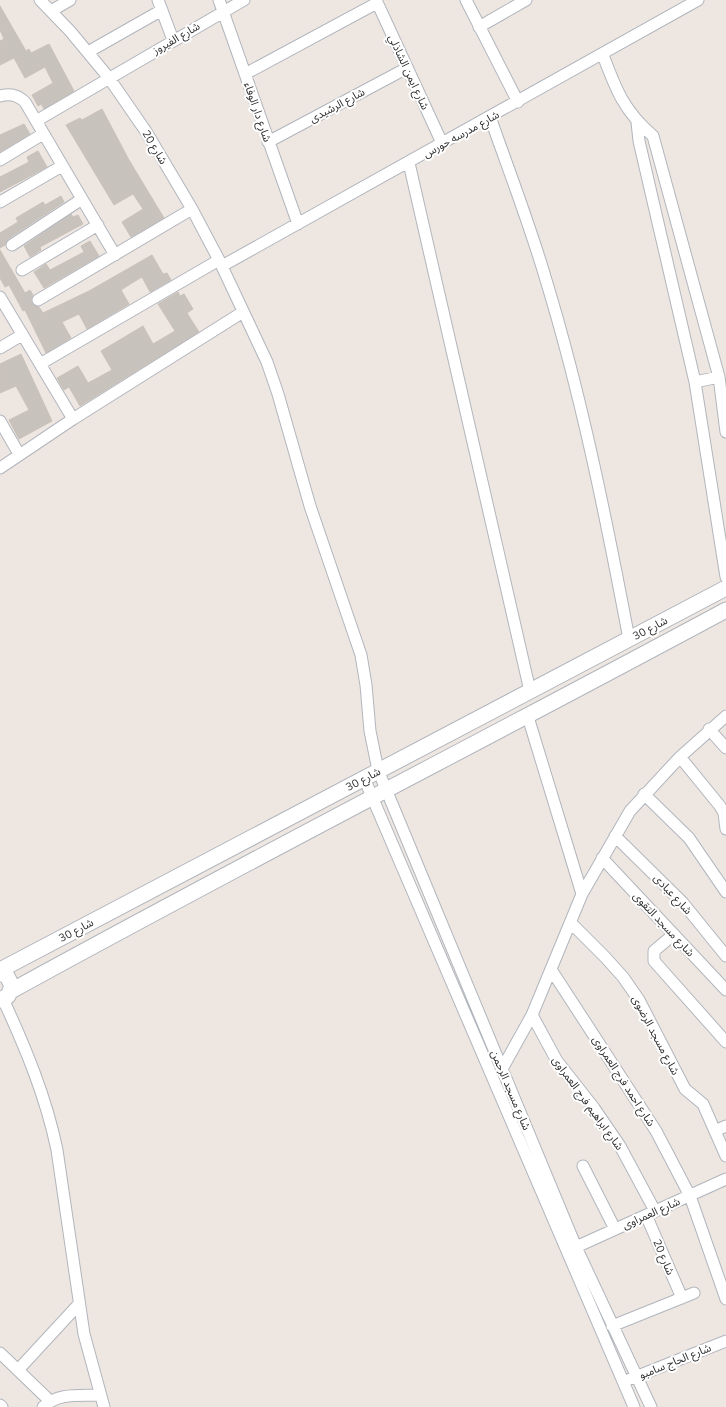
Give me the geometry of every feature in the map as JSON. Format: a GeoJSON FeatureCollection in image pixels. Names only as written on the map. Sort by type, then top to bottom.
{"type":"FeatureCollection","features":[{"type":"Feature","properties":{"kind":"street","name":"شارع 20"},"geometry":{"type":"LineString","coordinates":[[40,0],[88,52],[109,78],[147,133],[192,209],[221,263],[267,362],[276,387],[310,506],[361,655],[366,685],[370,731],[378,770]]}},
{"type":"Feature","properties":{"kind":"street"},"geometry":{"type":"LineString","coordinates":[[51,11],[70,0]]}},
{"type":"Feature","properties":{"kind":"street","name":"شارع دار الوفاء"},"geometry":{"type":"LineString","coordinates":[[219,0],[298,224]]}},
{"type":"Feature","properties":{"kind":"street","name":"شارع الفيروز"},"geometry":{"type":"LineString","coordinates":[[36,121],[244,0]]}},
{"type":"Feature","properties":{"kind":"street"},"geometry":{"type":"LineString","coordinates":[[466,0],[518,102]]}},
{"type":"Feature","properties":{"kind":"street"},"geometry":{"type":"LineString","coordinates":[[479,27],[526,0]]}},
{"type":"Feature","properties":{"kind":"street","name":"شارع مدرسه حورس"},"geometry":{"type":"LineString","coordinates":[[40,364],[221,263],[298,224],[603,55],[698,0]]}},
{"type":"Feature","properties":{"kind":"street"},"geometry":{"type":"LineString","coordinates":[[245,74],[376,1]]}},
{"type":"Feature","properties":{"kind":"street","name":"شارع ايمن الشاذلي"},"geometry":{"type":"LineString","coordinates":[[376,1],[442,143]]}},
{"type":"Feature","properties":{"kind":"street"},"geometry":{"type":"LineString","coordinates":[[88,52],[160,5],[173,40]]}},
{"type":"Feature","properties":{"kind":"street"},"geometry":{"type":"LineString","coordinates":[[603,55],[620,96],[637,122],[653,136],[719,377],[726,432]]}},
{"type":"Feature","properties":{"kind":"street","name":"شارع الرشيدى"},"geometry":{"type":"LineString","coordinates":[[268,142],[407,68]]}},
{"type":"Feature","properties":{"kind":"street"},"geometry":{"type":"LineString","coordinates":[[0,96],[7,94],[20,98],[36,121],[115,255]]}},
{"type":"Feature","properties":{"kind":"street"},"geometry":{"type":"LineString","coordinates":[[490,117],[546,280],[578,396],[605,516],[629,639]]}},
{"type":"Feature","properties":{"kind":"street"},"geometry":{"type":"LineString","coordinates":[[637,122],[639,141],[695,382],[726,578]]}},
{"type":"Feature","properties":{"kind":"street"},"geometry":{"type":"LineString","coordinates":[[0,160],[43,134]]}},
{"type":"Feature","properties":{"kind":"street"},"geometry":{"type":"LineString","coordinates":[[408,163],[530,691]]}},
{"type":"Feature","properties":{"kind":"street"},"geometry":{"type":"LineString","coordinates":[[0,202],[62,166]]}},
{"type":"Feature","properties":{"kind":"street"},"geometry":{"type":"LineString","coordinates":[[12,245],[82,200]]}},
{"type":"Feature","properties":{"kind":"street"},"geometry":{"type":"LineString","coordinates":[[38,300],[192,209]]}},
{"type":"Feature","properties":{"kind":"street"},"geometry":{"type":"LineString","coordinates":[[22,270],[98,225]]}},
{"type":"Feature","properties":{"kind":"street"},"geometry":{"type":"LineString","coordinates":[[0,297],[73,419]]}},
{"type":"Feature","properties":{"kind":"street"},"geometry":{"type":"LineString","coordinates":[[0,468],[73,419],[243,312]]}},
{"type":"Feature","properties":{"kind":"street"},"geometry":{"type":"LineString","coordinates":[[0,348],[22,334]]}},
{"type":"Feature","properties":{"kind":"street"},"geometry":{"type":"LineString","coordinates":[[695,382],[719,377]]}},
{"type":"Feature","properties":{"kind":"street"},"geometry":{"type":"LineString","coordinates":[[0,421],[19,454]]}},
{"type":"Feature","properties":{"kind":"street","name":"شارع 30"},"geometry":{"type":"LineString","coordinates":[[0,971],[378,770],[726,588]]}},
{"type":"Feature","properties":{"kind":"street","name":"شارع 30"},"geometry":{"type":"LineString","coordinates":[[5,997],[182,897],[528,717],[726,610]]}},
{"type":"Feature","properties":{"kind":"street"},"geometry":{"type":"LineString","coordinates":[[502,1069],[532,1015],[552,971],[582,894],[630,811],[644,794],[680,757],[709,729],[726,716]]}},
{"type":"Feature","properties":{"kind":"street"},"geometry":{"type":"LineString","coordinates":[[480,717],[490,736]]}},
{"type":"Feature","properties":{"kind":"street"},"geometry":{"type":"LineString","coordinates":[[528,717],[582,894]]}},
{"type":"Feature","properties":{"kind":"street"},"geometry":{"type":"LineString","coordinates":[[709,729],[726,748]]}},
{"type":"Feature","properties":{"kind":"street"},"geometry":{"type":"LineString","coordinates":[[680,757],[720,806],[724,812],[725,823]]}},
{"type":"Feature","properties":{"kind":"street","name":"شارع مسجد الرحمن"},"geometry":{"type":"LineString","coordinates":[[378,770],[380,794],[634,1407]]}},
{"type":"Feature","properties":{"kind":"street","name":"شارع مسجد الرحمن"},"geometry":{"type":"LineString","coordinates":[[364,778],[380,794],[502,1069],[576,1247],[651,1407]]}},
{"type":"Feature","properties":{"kind":"street"},"geometry":{"type":"LineString","coordinates":[[644,794],[689,838],[726,892]]}},
{"type":"Feature","properties":{"kind":"street","name":"شارع عبادى"},"geometry":{"type":"LineString","coordinates":[[615,836],[683,903],[726,956]]}},
{"type":"Feature","properties":{"kind":"street","name":"شارع مسجد التقوى"},"geometry":{"type":"LineString","coordinates":[[602,858],[726,990]]}},
{"type":"Feature","properties":{"kind":"street","name":"شارع مسجد الرضوى"},"geometry":{"type":"LineString","coordinates":[[571,923],[605,957],[639,1000],[685,1089],[703,1104],[726,1156]]}},
{"type":"Feature","properties":{"kind":"street"},"geometry":{"type":"LineString","coordinates":[[673,935],[654,951],[654,962],[726,1042]]}},
{"type":"Feature","properties":{"kind":"street"},"geometry":{"type":"LineString","coordinates":[[0,971],[10,980],[5,997],[30,1058],[51,1121],[57,1150],[79,1304],[91,1365],[104,1407]]}},
{"type":"Feature","properties":{"kind":"street","name":"شارع احمد فرج العمراوى"},"geometry":{"type":"LineString","coordinates":[[552,971],[638,1101],[656,1131],[690,1196],[726,1300]]}},
{"type":"Feature","properties":{"kind":"street","name":"شارع ابراهيم فرج العمراوى"},"geometry":{"type":"LineString","coordinates":[[532,1015],[557,1061],[612,1133],[650,1213]]}},
{"type":"Feature","properties":{"kind":"street"},"geometry":{"type":"LineString","coordinates":[[715,1131],[726,1126]]}},
{"type":"Feature","properties":{"kind":"street"},"geometry":{"type":"LineString","coordinates":[[583,1166],[615,1229]]}},
{"type":"Feature","properties":{"kind":"street","name":"شارع العمراوى"},"geometry":{"type":"LineString","coordinates":[[576,1247],[726,1179]]}},
{"type":"Feature","properties":{"kind":"street","name":"شارع 20"},"geometry":{"type":"LineString","coordinates":[[650,1213],[682,1298]]}},
{"type":"Feature","properties":{"kind":"street"},"geometry":{"type":"LineString","coordinates":[[612,1326],[694,1293]]}},
{"type":"Feature","properties":{"kind":"street"},"geometry":{"type":"LineString","coordinates":[[18,1370],[79,1304]]}},
{"type":"Feature","properties":{"kind":"street","name":"شارع الحاج سامبو"},"geometry":{"type":"LineString","coordinates":[[624,1383],[636,1376],[726,1341]]}},
{"type":"Feature","properties":{"kind":"street"},"geometry":{"type":"LineString","coordinates":[[0,1353],[18,1370],[47,1404],[62,1396],[100,1395]]}},
{"type":"Feature","properties":{"kind":"building"},"geometry":{"type":"Polygon","coordinates":[[[0,6],[26,51],[29,49],[31,53],[49,44],[74,91],[44,109],[41,104],[38,106],[32,95],[53,83],[45,67],[25,78],[14,58],[0,65],[0,41],[4,39],[0,30],[0,6]]]}},
{"type":"Feature","properties":{"kind":"building"},"geometry":{"type":"Polygon","coordinates":[[[102,109],[129,160],[164,218],[131,237],[122,222],[143,209],[133,194],[114,205],[66,125],[80,118],[82,120],[102,109]]]}},
{"type":"Feature","properties":{"kind":"building"},"geometry":{"type":"Polygon","coordinates":[[[24,124],[30,134],[0,152],[0,135],[24,124]]]}},
{"type":"Feature","properties":{"kind":"building"},"geometry":{"type":"Polygon","coordinates":[[[38,151],[47,167],[0,192],[0,177],[29,162],[27,157],[38,151]]]}},
{"type":"Feature","properties":{"kind":"building"},"geometry":{"type":"Polygon","coordinates":[[[61,196],[64,202],[8,239],[5,245],[0,248],[0,233],[18,222],[16,218],[43,202],[45,205],[61,196]]]}},
{"type":"Feature","properties":{"kind":"building"},"geometry":{"type":"Polygon","coordinates":[[[71,214],[73,217],[78,215],[83,224],[40,247],[41,250],[30,257],[24,246],[71,214]]]}},
{"type":"Feature","properties":{"kind":"building"},"geometry":{"type":"Polygon","coordinates":[[[90,241],[99,256],[44,288],[34,272],[46,264],[50,270],[84,252],[81,246],[90,241]]]}},
{"type":"Feature","properties":{"kind":"building"},"geometry":{"type":"Polygon","coordinates":[[[0,250],[25,293],[30,290],[33,295],[31,300],[32,304],[39,307],[43,313],[89,291],[152,255],[163,274],[167,273],[171,280],[150,292],[142,277],[121,290],[129,304],[87,329],[79,314],[62,322],[71,338],[46,353],[25,310],[23,311],[9,285],[5,287],[0,278],[0,250]]]}},
{"type":"Feature","properties":{"kind":"building"},"geometry":{"type":"Polygon","coordinates":[[[178,292],[180,296],[184,294],[193,309],[187,313],[199,332],[80,406],[69,387],[64,390],[57,378],[78,366],[88,383],[112,370],[101,351],[143,326],[153,344],[175,331],[158,304],[178,292]]]}},
{"type":"Feature","properties":{"kind":"building"},"geometry":{"type":"Polygon","coordinates":[[[21,354],[52,421],[19,439],[9,420],[29,410],[16,386],[0,393],[0,364],[21,354]]]}}]}
